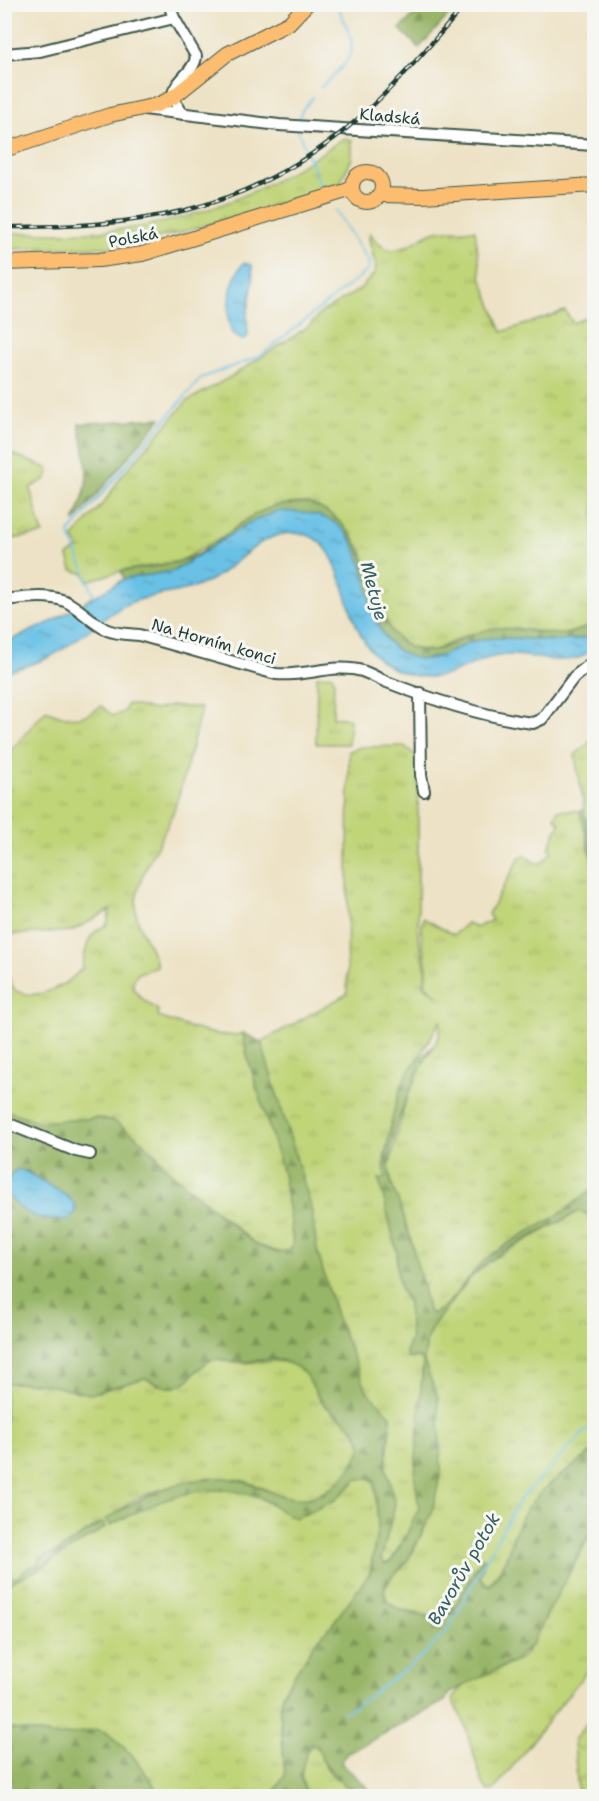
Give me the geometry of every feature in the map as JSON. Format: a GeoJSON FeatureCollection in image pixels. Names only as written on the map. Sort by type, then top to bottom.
{"type":"FeatureCollection","features":[{"type":"Feature","properties":{"kind":"main road","name":"Kladská"},"geometry":{"type":"LineString","coordinates":[[4,150],[110,115],[144,109],[172,98],[227,54],[280,29],[297,17],[307,4]]}},
{"type":"Feature","properties":{"kind":"main road"},"geometry":{"type":"LineString","coordinates":[[382,191],[376,174],[365,172],[355,178],[355,194],[370,202],[382,191],[423,196],[594,185]]}},
{"type":"Feature","properties":{"kind":"main road"},"geometry":{"type":"LineString","coordinates":[[540,188],[594,180]]}},
{"type":"Feature","properties":{"kind":"main road","name":"Polská"},"geometry":{"type":"LineString","coordinates":[[4,263],[122,258],[355,194]]}},
{"type":"Feature","properties":{"kind":"street"},"geometry":{"type":"LineString","coordinates":[[170,4],[174,18],[196,60],[173,87],[172,98],[183,114]]}},
{"type":"Feature","properties":{"kind":"street"},"geometry":{"type":"LineString","coordinates":[[4,54],[40,51],[174,18]]}},
{"type":"Feature","properties":{"kind":"street","name":"Kladská"},"geometry":{"type":"LineString","coordinates":[[144,109],[409,134],[594,146]]}},
{"type":"Feature","properties":{"kind":"street","name":"Na Horním konci"},"geometry":{"type":"LineString","coordinates":[[4,600],[30,597],[57,599],[70,604],[105,629],[139,635],[276,674],[291,676],[351,669],[461,706],[533,723],[542,719],[574,678],[594,661]]}},
{"type":"Feature","properties":{"kind":"street"},"geometry":{"type":"LineString","coordinates":[[420,693],[421,775],[424,791]]}},
{"type":"Feature","properties":{"kind":"street"},"geometry":{"type":"LineString","coordinates":[[4,1122],[75,1151],[90,1154]]}},
{"type":"Feature","properties":{"kind":"green space"},"geometry":{"type":"Polygon","coordinates":[[[425,4],[458,5],[419,48],[400,29],[425,4]]]}},
{"type":"Feature","properties":{"kind":"green space"},"geometry":{"type":"Polygon","coordinates":[[[342,139],[352,140],[352,158],[338,187],[175,234],[108,247],[5,249],[4,233],[101,231],[134,227],[198,213],[258,189],[315,158],[342,139]]]}},
{"type":"Feature","properties":{"kind":"green space"},"geometry":{"type":"Polygon","coordinates":[[[475,230],[481,277],[502,332],[565,311],[573,323],[594,314],[594,625],[562,635],[516,628],[469,634],[433,651],[411,648],[391,634],[383,620],[362,551],[350,533],[308,503],[274,506],[181,561],[121,571],[87,581],[85,574],[72,570],[68,556],[79,548],[73,537],[187,401],[232,376],[308,327],[322,312],[359,290],[374,274],[376,267],[369,239],[370,233],[379,244],[396,250],[437,231],[475,230]]]}},
{"type":"Feature","properties":{"kind":"green space"},"geometry":{"type":"Polygon","coordinates":[[[161,418],[74,522],[84,494],[87,473],[79,424],[161,418]]]}},
{"type":"Feature","properties":{"kind":"green space"},"geometry":{"type":"Polygon","coordinates":[[[5,451],[47,468],[49,473],[46,479],[30,488],[43,534],[5,540],[5,451]]]}},
{"type":"Feature","properties":{"kind":"green space"},"geometry":{"type":"Polygon","coordinates":[[[308,503],[334,517],[352,536],[389,627],[402,643],[422,651],[430,651],[495,628],[564,634],[594,625],[594,635],[571,640],[491,639],[422,659],[405,655],[393,646],[375,616],[362,564],[277,511],[248,524],[173,571],[124,579],[121,571],[170,564],[198,554],[259,512],[289,504],[308,503]]]}},
{"type":"Feature","properties":{"kind":"green space"},"geometry":{"type":"Polygon","coordinates":[[[332,675],[334,679],[333,717],[350,719],[348,744],[316,744],[317,676],[332,675]]]}},
{"type":"Feature","properties":{"kind":"green space"},"geometry":{"type":"Polygon","coordinates":[[[127,704],[155,710],[171,706],[201,708],[174,810],[139,886],[136,899],[137,919],[157,967],[139,973],[134,979],[134,989],[158,1010],[158,1017],[213,1033],[234,1035],[243,1033],[247,1055],[283,1173],[293,1244],[291,1249],[282,1253],[257,1245],[167,1169],[156,1154],[114,1121],[99,1118],[40,1122],[5,1110],[4,966],[14,989],[22,993],[40,993],[60,986],[69,981],[82,968],[88,942],[95,932],[107,925],[110,910],[72,931],[5,935],[5,757],[46,710],[61,716],[74,717],[87,714],[101,706],[113,716],[124,712],[127,704]]]}},
{"type":"Feature","properties":{"kind":"green space"},"geometry":{"type":"Polygon","coordinates":[[[594,739],[594,863],[575,755],[594,739]]]}},
{"type":"Feature","properties":{"kind":"green space"},"geometry":{"type":"Polygon","coordinates":[[[404,746],[418,757],[418,935],[425,967],[423,985],[439,997],[425,984],[427,969],[421,935],[423,918],[454,935],[467,923],[476,928],[492,920],[488,914],[520,857],[526,856],[536,863],[542,863],[552,851],[549,848],[560,823],[555,818],[558,810],[580,811],[594,869],[592,880],[594,901],[594,1205],[589,1191],[565,1211],[497,1251],[478,1267],[446,1305],[432,1314],[428,1311],[411,1240],[392,1185],[389,1167],[406,1100],[419,1070],[439,1037],[441,1020],[405,1080],[384,1157],[385,1179],[379,1179],[397,1252],[400,1288],[408,1303],[411,1338],[406,1351],[411,1359],[419,1357],[423,1361],[415,1477],[419,1508],[406,1536],[390,1562],[385,1564],[381,1560],[395,1504],[386,1468],[391,1416],[367,1392],[336,1316],[317,1250],[311,1207],[261,1042],[347,994],[349,751],[361,747],[404,746]]]}},
{"type":"Feature","properties":{"kind":"green space"},"geometry":{"type":"Polygon","coordinates":[[[583,809],[594,863],[594,868],[580,811],[583,809]]]}},
{"type":"Feature","properties":{"kind":"green space"},"geometry":{"type":"Polygon","coordinates":[[[594,868],[594,901],[592,880],[594,868]]]}},
{"type":"Feature","properties":{"kind":"green space"},"geometry":{"type":"Polygon","coordinates":[[[243,1033],[261,1042],[311,1207],[317,1250],[336,1316],[367,1391],[391,1416],[386,1468],[395,1504],[381,1559],[385,1564],[391,1562],[419,1508],[415,1477],[423,1361],[419,1357],[407,1358],[406,1351],[411,1338],[408,1303],[400,1288],[397,1252],[379,1179],[385,1179],[386,1155],[394,1111],[402,1084],[412,1066],[433,1047],[403,1107],[392,1142],[389,1173],[416,1259],[428,1311],[432,1314],[439,1311],[484,1261],[510,1242],[565,1210],[589,1190],[594,1206],[594,1228],[586,1213],[578,1212],[503,1251],[485,1264],[469,1279],[434,1324],[427,1338],[424,1362],[438,1398],[441,1470],[432,1513],[405,1565],[388,1580],[384,1590],[385,1600],[401,1611],[430,1618],[443,1616],[455,1606],[483,1558],[485,1561],[480,1577],[489,1586],[501,1571],[519,1523],[530,1505],[546,1487],[594,1450],[594,1528],[532,1644],[516,1660],[449,1693],[445,1701],[346,1754],[341,1763],[368,1788],[344,1786],[322,1760],[318,1746],[309,1743],[300,1777],[308,1796],[272,1796],[285,1775],[280,1712],[282,1694],[315,1643],[331,1626],[370,1573],[378,1526],[375,1482],[369,1478],[357,1479],[335,1500],[295,1518],[256,1496],[237,1491],[218,1490],[181,1495],[145,1508],[111,1525],[105,1520],[131,1504],[173,1485],[203,1479],[233,1479],[285,1497],[298,1499],[311,1497],[331,1488],[351,1467],[362,1448],[352,1427],[321,1400],[304,1373],[280,1360],[238,1362],[211,1360],[185,1382],[175,1387],[163,1386],[145,1378],[90,1394],[38,1383],[5,1383],[5,1110],[40,1122],[99,1118],[114,1121],[141,1140],[167,1169],[228,1222],[257,1245],[277,1253],[291,1249],[293,1241],[283,1173],[247,1055],[243,1033]],[[27,1170],[20,1208],[45,1220],[70,1219],[67,1196],[51,1189],[27,1170]]]}},
{"type":"Feature","properties":{"kind":"green space"},"geometry":{"type":"Polygon","coordinates":[[[578,1212],[586,1213],[594,1228],[594,1450],[538,1495],[514,1535],[504,1563],[489,1586],[480,1577],[485,1561],[483,1558],[458,1600],[444,1614],[433,1616],[419,1614],[395,1607],[388,1603],[384,1590],[393,1574],[400,1570],[413,1552],[432,1513],[441,1471],[438,1398],[424,1362],[427,1338],[434,1324],[469,1279],[494,1258],[578,1212]]]}},
{"type":"Feature","properties":{"kind":"green space"},"geometry":{"type":"Polygon","coordinates":[[[213,1359],[244,1363],[280,1361],[296,1367],[304,1373],[326,1406],[359,1435],[361,1449],[358,1459],[334,1486],[314,1498],[298,1500],[289,1498],[241,1480],[196,1481],[144,1495],[130,1502],[111,1525],[145,1508],[181,1495],[219,1490],[238,1491],[257,1496],[272,1505],[304,1515],[335,1500],[357,1479],[369,1478],[375,1482],[378,1526],[370,1573],[331,1626],[315,1643],[282,1694],[280,1712],[285,1775],[272,1796],[162,1796],[132,1755],[106,1732],[97,1730],[59,1736],[5,1728],[5,1591],[11,1582],[37,1570],[106,1527],[101,1523],[16,1578],[10,1576],[6,1571],[12,1552],[5,1541],[5,1383],[38,1383],[90,1394],[145,1378],[158,1385],[191,1377],[196,1369],[213,1359]]]}},
{"type":"Feature","properties":{"kind":"green space"},"geometry":{"type":"Polygon","coordinates":[[[101,1523],[106,1527],[37,1570],[11,1582],[5,1591],[5,1541],[13,1545],[6,1571],[10,1576],[16,1578],[29,1567],[36,1566],[40,1558],[57,1552],[101,1523]]]}},
{"type":"Feature","properties":{"kind":"green space"},"geometry":{"type":"Polygon","coordinates":[[[594,1528],[594,1662],[494,1790],[488,1791],[482,1782],[464,1722],[452,1700],[466,1684],[506,1667],[524,1656],[594,1528]]]}},
{"type":"Feature","properties":{"kind":"green space"},"geometry":{"type":"Polygon","coordinates":[[[594,1714],[594,1796],[578,1796],[574,1740],[594,1714]]]}},
{"type":"Feature","properties":{"kind":"green space"},"geometry":{"type":"Polygon","coordinates":[[[5,1728],[59,1736],[97,1730],[106,1732],[132,1755],[162,1796],[5,1796],[5,1728]]]}},
{"type":"Feature","properties":{"kind":"green space"},"geometry":{"type":"Polygon","coordinates":[[[313,1745],[320,1750],[330,1773],[362,1796],[308,1796],[303,1783],[302,1762],[313,1745]]]}},
{"type":"Feature","properties":{"kind":"water"},"geometry":{"type":"Polygon","coordinates":[[[243,263],[252,265],[253,282],[247,315],[248,336],[243,340],[233,335],[228,308],[231,288],[243,263]]]}},
{"type":"Feature","properties":{"kind":"water"},"geometry":{"type":"Polygon","coordinates":[[[278,511],[307,513],[329,519],[349,537],[359,556],[376,619],[385,637],[399,651],[426,659],[484,639],[559,641],[594,635],[594,650],[568,660],[517,655],[497,656],[437,677],[395,670],[373,653],[358,630],[331,556],[317,540],[295,533],[282,534],[259,544],[220,575],[199,586],[127,604],[48,658],[5,673],[4,643],[51,622],[124,579],[174,571],[247,524],[278,511]]]}},
{"type":"Feature","properties":{"kind":"water"},"geometry":{"type":"Polygon","coordinates":[[[19,1169],[48,1184],[71,1200],[74,1203],[75,1213],[70,1219],[40,1218],[22,1210],[9,1195],[5,1185],[13,1172],[19,1169]]]}},
{"type":"Feature","properties":{"kind":"waterway"},"geometry":{"type":"LineString","coordinates":[[321,87],[349,58],[352,50],[349,33],[337,4]]}},
{"type":"Feature","properties":{"kind":"waterway"},"geometry":{"type":"LineString","coordinates":[[299,120],[302,110],[313,97]]}},
{"type":"Feature","properties":{"kind":"waterway"},"geometry":{"type":"LineString","coordinates":[[298,131],[323,192]]}},
{"type":"Feature","properties":{"kind":"waterway"},"geometry":{"type":"LineString","coordinates":[[95,598],[69,533],[82,517],[201,378],[260,356],[368,270],[369,262],[336,211]]}},
{"type":"Feature","properties":{"kind":"waterway","name":"Bavorův potok"},"geometry":{"type":"LineString","coordinates":[[343,1713],[418,1660],[447,1631],[519,1500],[594,1422]]}},
{"type":"Feature","properties":{"kind":"railway"},"geometry":{"type":"LineString","coordinates":[[4,227],[98,224],[142,219],[226,198],[266,181],[306,158],[362,115],[408,69],[466,4]]}},
{"type":"Feature","properties":{"kind":"water label","name":"Metuje"},"geometry":{"type":"Point","coordinates":[374,591]}}]}
